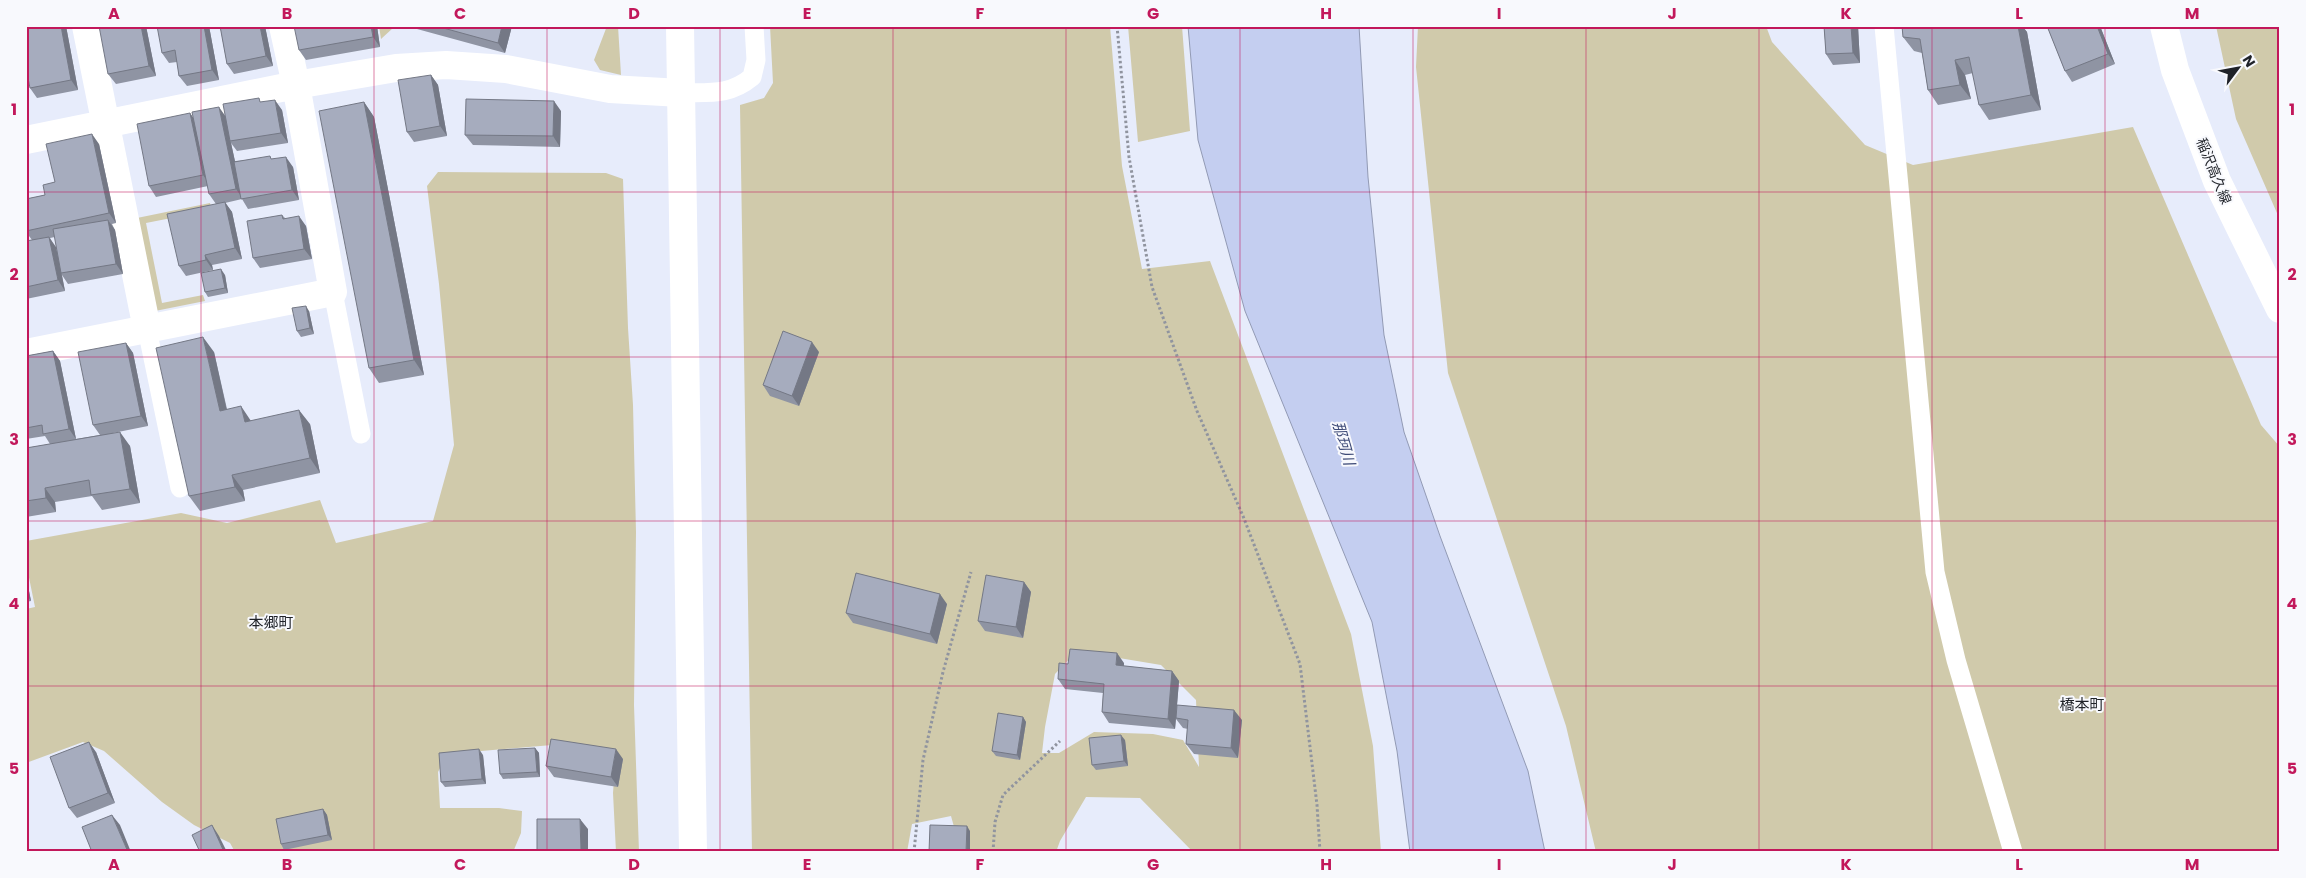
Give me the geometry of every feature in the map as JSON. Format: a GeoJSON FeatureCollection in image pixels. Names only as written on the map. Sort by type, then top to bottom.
{"type":"FeatureCollection","features":[{"type":"Feature","properties":{"kind":"street"},"geometry":{"type":"LineString","coordinates":[[86,26],[108,125],[147,328]]}},
{"type":"Feature","properties":{"kind":"street"},"geometry":{"type":"LineString","coordinates":[[26,353],[333,292],[296,85],[283,26]]}},
{"type":"Feature","properties":{"kind":"street"},"geometry":{"type":"LineString","coordinates":[[680,26],[692,852]]}},
{"type":"Feature","properties":{"kind":"street","name":"稲沢高久線"},"geometry":{"type":"LineString","coordinates":[[2164,26],[2175,70],[2217,181],[2280,309]]}},
{"type":"Feature","properties":{"kind":"street"},"geometry":{"type":"LineString","coordinates":[[26,140],[108,125],[296,85],[396,68],[446,65],[506,69],[610,89],[681,93]]}},
{"type":"Feature","properties":{"kind":"lane"},"geometry":{"type":"LineString","coordinates":[[681,93],[725,92],[740,87],[752,77],[756,60],[754,26]]}},
{"type":"Feature","properties":{"kind":"lane"},"geometry":{"type":"LineString","coordinates":[[1884,26],[1936,572],[1956,660],[2013,852]]}},
{"type":"Feature","properties":{"kind":"lane"},"geometry":{"type":"LineString","coordinates":[[333,292],[361,434]]}},
{"type":"Feature","properties":{"kind":"lane"},"geometry":{"type":"LineString","coordinates":[[147,328],[180,488]]}},
{"type":"Feature","properties":{"kind":"path"},"geometry":{"type":"LineString","coordinates":[[1117,26],[1129,157],[1152,287],[1197,411],[1243,516],[1300,664],[1317,805],[1320,852]]}},
{"type":"Feature","properties":{"kind":"path"},"geometry":{"type":"LineString","coordinates":[[914,852],[924,760],[943,672],[971,572]]}},
{"type":"Feature","properties":{"kind":"path"},"geometry":{"type":"LineString","coordinates":[[993,852],[995,822],[1003,795],[1060,741]]}},
{"type":"Feature","properties":{"kind":"shaded area"},"geometry":{"type":"Polygon","coordinates":[[[379,26],[393,26],[393,28],[381,39],[379,26]]]}},
{"type":"Feature","properties":{"kind":"shaded area"},"geometry":{"type":"Polygon","coordinates":[[[607,26],[618,26],[621,75],[600,70],[594,60],[607,26]]]}},
{"type":"Feature","properties":{"kind":"shaded area"},"geometry":{"type":"Polygon","coordinates":[[[770,26],[1110,26],[1122,166],[1142,269],[1210,261],[1351,634],[1373,746],[1381,852],[1193,852],[1140,798],[1086,797],[1060,841],[1056,852],[961,852],[951,816],[912,824],[907,852],[752,852],[740,105],[764,98],[773,83],[770,26]],[[1077,651],[1055,674],[1042,753],[1059,753],[1094,732],[1153,734],[1183,740],[1199,767],[1196,700],[1161,665],[1077,651]]]}},
{"type":"Feature","properties":{"kind":"shaded area"},"geometry":{"type":"Polygon","coordinates":[[[1128,26],[1182,26],[1190,131],[1138,142],[1128,26]]]}},
{"type":"Feature","properties":{"kind":"shaded area"},"geometry":{"type":"Polygon","coordinates":[[[1418,26],[1766,26],[1772,42],[1865,145],[1913,165],[2133,127],[2261,425],[2280,447],[2280,852],[1596,852],[1566,726],[1448,373],[1416,67],[1418,26]]]}},
{"type":"Feature","properties":{"kind":"shaded area"},"geometry":{"type":"Polygon","coordinates":[[[2216,26],[2280,26],[2280,220],[2236,119],[2216,26]]]}},
{"type":"Feature","properties":{"kind":"shaded area"},"geometry":{"type":"Polygon","coordinates":[[[438,172],[606,173],[623,179],[628,328],[633,405],[636,532],[634,705],[639,852],[616,852],[613,793],[616,753],[552,745],[447,754],[438,772],[440,808],[499,808],[522,811],[521,833],[513,852],[235,852],[230,843],[194,825],[162,802],[104,751],[83,742],[26,763],[26,609],[35,607],[26,563],[26,541],[181,513],[227,523],[320,500],[336,543],[433,521],[454,445],[439,284],[427,186],[438,172]]]}},
{"type":"Feature","properties":{"kind":"shaded area"},"geometry":{"type":"Polygon","coordinates":[[[210,203],[212,210],[146,223],[162,303],[203,295],[205,301],[155,311],[137,218],[210,203]]]}},
{"type":"Feature","properties":{"kind":"water","name":"那珂川"},"geometry":{"type":"Polygon","coordinates":[[[1188,26],[1359,26],[1368,177],[1384,335],[1404,432],[1440,536],[1528,771],[1545,852],[1410,852],[1397,751],[1372,622],[1245,311],[1198,140],[1188,26]]]}},
{"type":"Feature","properties":{"kind":"building"},"geometry":{"type":"Polygon","coordinates":[[[26,26],[61,26],[71,80],[30,88],[26,68],[26,26]]]}},
{"type":"Feature","properties":{"kind":"building"},"geometry":{"type":"Polygon","coordinates":[[[99,26],[141,26],[149,66],[108,74],[99,26]]]}},
{"type":"Feature","properties":{"kind":"building"},"geometry":{"type":"Polygon","coordinates":[[[157,26],[204,26],[212,70],[179,76],[175,50],[162,53],[157,26]]]}},
{"type":"Feature","properties":{"kind":"building"},"geometry":{"type":"Polygon","coordinates":[[[220,26],[260,26],[266,56],[227,64],[220,26]]]}},
{"type":"Feature","properties":{"kind":"building"},"geometry":{"type":"Polygon","coordinates":[[[294,26],[371,26],[373,37],[299,50],[294,26]]]}},
{"type":"Feature","properties":{"kind":"building"},"geometry":{"type":"Polygon","coordinates":[[[436,26],[502,26],[498,43],[436,26]]]}},
{"type":"Feature","properties":{"kind":"building"},"geometry":{"type":"Polygon","coordinates":[[[1824,26],[1851,26],[1853,53],[1826,54],[1824,26]]]}},
{"type":"Feature","properties":{"kind":"building"},"geometry":{"type":"Polygon","coordinates":[[[1902,26],[2018,26],[2031,95],[1979,105],[1969,57],[1955,60],[1960,85],[1928,90],[1920,39],[1903,37],[1902,26]]]}},
{"type":"Feature","properties":{"kind":"building"},"geometry":{"type":"Polygon","coordinates":[[[2047,26],[2097,26],[2108,54],[2065,71],[2047,26]]]}},
{"type":"Feature","properties":{"kind":"building"},"geometry":{"type":"Polygon","coordinates":[[[431,75],[440,126],[407,132],[398,80],[431,75]]]}},
{"type":"Feature","properties":{"kind":"building"},"geometry":{"type":"Polygon","coordinates":[[[259,98],[260,102],[275,100],[281,133],[230,141],[223,104],[259,98]]]}},
{"type":"Feature","properties":{"kind":"building"},"geometry":{"type":"Polygon","coordinates":[[[466,99],[554,101],[553,136],[465,135],[466,99]]]}},
{"type":"Feature","properties":{"kind":"building"},"geometry":{"type":"Polygon","coordinates":[[[364,102],[414,360],[369,368],[319,111],[364,102]]]}},
{"type":"Feature","properties":{"kind":"building"},"geometry":{"type":"Polygon","coordinates":[[[219,107],[236,189],[209,194],[192,112],[219,107]]]}},
{"type":"Feature","properties":{"kind":"building"},"geometry":{"type":"Polygon","coordinates":[[[190,113],[203,175],[149,186],[137,124],[190,113]]]}},
{"type":"Feature","properties":{"kind":"building"},"geometry":{"type":"Polygon","coordinates":[[[92,134],[109,213],[26,231],[26,199],[45,195],[43,185],[55,182],[46,144],[92,134]]]}},
{"type":"Feature","properties":{"kind":"building"},"geometry":{"type":"Polygon","coordinates":[[[270,156],[271,159],[286,157],[292,190],[241,199],[234,162],[270,156]]]}},
{"type":"Feature","properties":{"kind":"building"},"geometry":{"type":"Polygon","coordinates":[[[225,202],[235,248],[205,255],[206,260],[179,266],[167,214],[225,202]]]}},
{"type":"Feature","properties":{"kind":"building"},"geometry":{"type":"Polygon","coordinates":[[[282,215],[283,219],[299,216],[304,249],[253,258],[247,221],[282,215]]]}},
{"type":"Feature","properties":{"kind":"building"},"geometry":{"type":"Polygon","coordinates":[[[108,220],[116,264],[61,273],[53,229],[108,220]]]}},
{"type":"Feature","properties":{"kind":"building"},"geometry":{"type":"Polygon","coordinates":[[[49,237],[58,280],[26,287],[26,241],[49,237]]]}},
{"type":"Feature","properties":{"kind":"building"},"geometry":{"type":"Polygon","coordinates":[[[221,269],[225,288],[205,292],[201,273],[221,269]]]}},
{"type":"Feature","properties":{"kind":"building"},"geometry":{"type":"Polygon","coordinates":[[[306,306],[310,328],[297,331],[292,308],[306,306]]]}},
{"type":"Feature","properties":{"kind":"building"},"geometry":{"type":"Polygon","coordinates":[[[783,331],[812,342],[792,396],[763,385],[783,331]]]}},
{"type":"Feature","properties":{"kind":"building"},"geometry":{"type":"Polygon","coordinates":[[[203,337],[220,411],[241,406],[245,422],[299,410],[310,458],[232,475],[235,487],[189,496],[156,348],[203,337]]]}},
{"type":"Feature","properties":{"kind":"building"},"geometry":{"type":"Polygon","coordinates":[[[126,343],[141,416],[93,425],[78,352],[126,343]]]}},
{"type":"Feature","properties":{"kind":"building"},"geometry":{"type":"Polygon","coordinates":[[[53,351],[69,429],[43,434],[42,425],[26,428],[26,356],[53,351]]]}},
{"type":"Feature","properties":{"kind":"building"},"geometry":{"type":"Polygon","coordinates":[[[120,432],[130,489],[91,495],[89,480],[45,488],[46,498],[26,501],[26,448],[120,432]]]}},
{"type":"Feature","properties":{"kind":"building"},"geometry":{"type":"Polygon","coordinates":[[[856,573],[940,594],[930,634],[846,613],[856,573]]]}},
{"type":"Feature","properties":{"kind":"building"},"geometry":{"type":"Polygon","coordinates":[[[986,575],[1024,582],[1016,627],[978,621],[986,575]]]}},
{"type":"Feature","properties":{"kind":"building"},"geometry":{"type":"Polygon","coordinates":[[[1070,649],[1117,653],[1116,665],[1172,671],[1168,719],[1102,712],[1104,684],[1058,679],[1059,663],[1068,664],[1070,649]]]}},
{"type":"Feature","properties":{"kind":"building"},"geometry":{"type":"Polygon","coordinates":[[[1177,705],[1234,710],[1231,748],[1186,744],[1188,720],[1176,718],[1177,705]]]}},
{"type":"Feature","properties":{"kind":"building"},"geometry":{"type":"Polygon","coordinates":[[[998,713],[1023,717],[1017,755],[992,751],[998,713]]]}},
{"type":"Feature","properties":{"kind":"building"},"geometry":{"type":"Polygon","coordinates":[[[1121,735],[1124,761],[1092,765],[1089,738],[1121,735]]]}},
{"type":"Feature","properties":{"kind":"building"},"geometry":{"type":"Polygon","coordinates":[[[551,739],[616,749],[611,777],[546,766],[551,739]]]}},
{"type":"Feature","properties":{"kind":"building"},"geometry":{"type":"Polygon","coordinates":[[[89,742],[108,793],[69,808],[50,757],[89,742]]]}},
{"type":"Feature","properties":{"kind":"building"},"geometry":{"type":"Polygon","coordinates":[[[535,748],[537,772],[500,774],[498,750],[535,748]]]}},
{"type":"Feature","properties":{"kind":"building"},"geometry":{"type":"Polygon","coordinates":[[[479,749],[482,779],[441,782],[439,753],[479,749]]]}},
{"type":"Feature","properties":{"kind":"building"},"geometry":{"type":"Polygon","coordinates":[[[323,809],[328,835],[281,844],[276,819],[323,809]]]}},
{"type":"Feature","properties":{"kind":"building"},"geometry":{"type":"Polygon","coordinates":[[[112,815],[128,852],[92,852],[82,827],[112,815]]]}},
{"type":"Feature","properties":{"kind":"building"},"geometry":{"type":"Polygon","coordinates":[[[537,819],[580,819],[581,852],[537,852],[537,819]]]}},
{"type":"Feature","properties":{"kind":"building"},"geometry":{"type":"Polygon","coordinates":[[[212,825],[224,852],[200,852],[192,835],[212,825]]]}},
{"type":"Feature","properties":{"kind":"building"},"geometry":{"type":"Polygon","coordinates":[[[930,825],[967,826],[966,852],[929,852],[930,825]]]}},
{"type":"Feature","properties":{"kind":"district","name":"本郷町"},"geometry":{"type":"Point","coordinates":[271,622]}},
{"type":"Feature","properties":{"kind":"district","name":"橋本町"},"geometry":{"type":"Point","coordinates":[2082,704]}}]}
